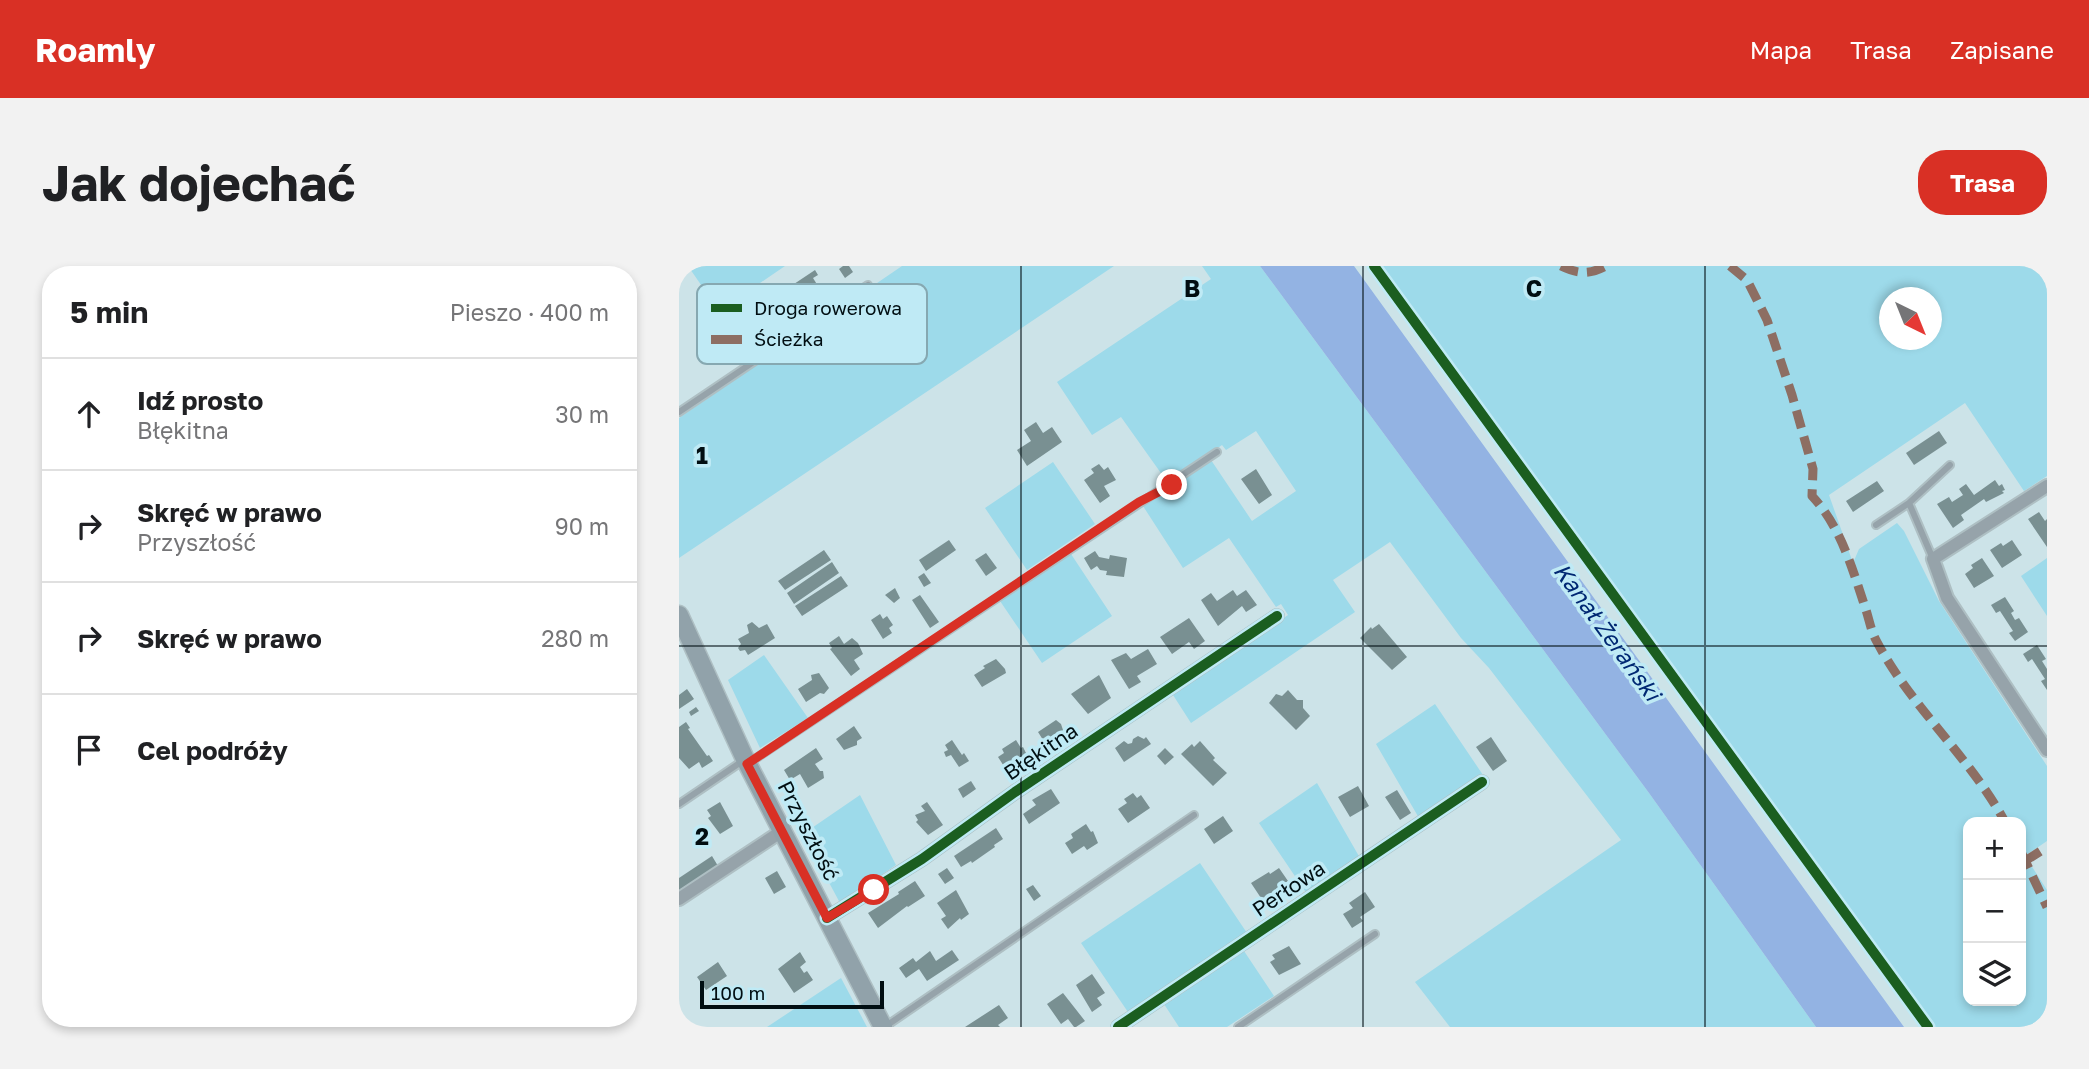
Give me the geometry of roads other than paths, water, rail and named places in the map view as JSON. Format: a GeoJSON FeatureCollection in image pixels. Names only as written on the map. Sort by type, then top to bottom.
{"type":"FeatureCollection","features":[{"type":"Feature","properties":{"kind":"street"},"geometry":{"type":"LineString","coordinates":[[2047,486],[1933,559],[1947,598],[2047,750]]}},
{"type":"Feature","properties":{"kind":"street","name":"Przyszłość"},"geometry":{"type":"LineString","coordinates":[[679,615],[746,762],[884,1027]]}},
{"type":"Feature","properties":{"kind":"street","name":"Błękitna"},"geometry":{"type":"LineString","coordinates":[[827,918],[922,859],[1015,792],[1277,616]]}},
{"type":"Feature","properties":{"kind":"street","name":"Perłowa"},"geometry":{"type":"LineString","coordinates":[[1118,1027],[1482,782]]}},
{"type":"Feature","properties":{"kind":"street"},"geometry":{"type":"LineString","coordinates":[[679,900],[782,831]]}},
{"type":"Feature","properties":{"kind":"lane"},"geometry":{"type":"LineString","coordinates":[[679,412],[750,364]]}},
{"type":"Feature","properties":{"kind":"lane"},"geometry":{"type":"LineString","coordinates":[[679,804],[1127,510],[1172,485],[1217,452]]}},
{"type":"Feature","properties":{"kind":"lane"},"geometry":{"type":"LineString","coordinates":[[1876,526],[1909,502],[1949,465]]}},
{"type":"Feature","properties":{"kind":"lane"},"geometry":{"type":"LineString","coordinates":[[1909,502],[1933,559]]}},
{"type":"Feature","properties":{"kind":"lane"},"geometry":{"type":"LineString","coordinates":[[884,1027],[1194,815]]}},
{"type":"Feature","properties":{"kind":"lane"},"geometry":{"type":"LineString","coordinates":[[1238,1027],[1375,934]]}},
{"type":"Feature","properties":{"kind":"water","name":"Kanał Żerański"},"geometry":{"type":"Polygon","coordinates":[[[1260,266],[1354,266],[1904,1027],[1816,1027],[1649,793],[1260,266]]]}}]}
